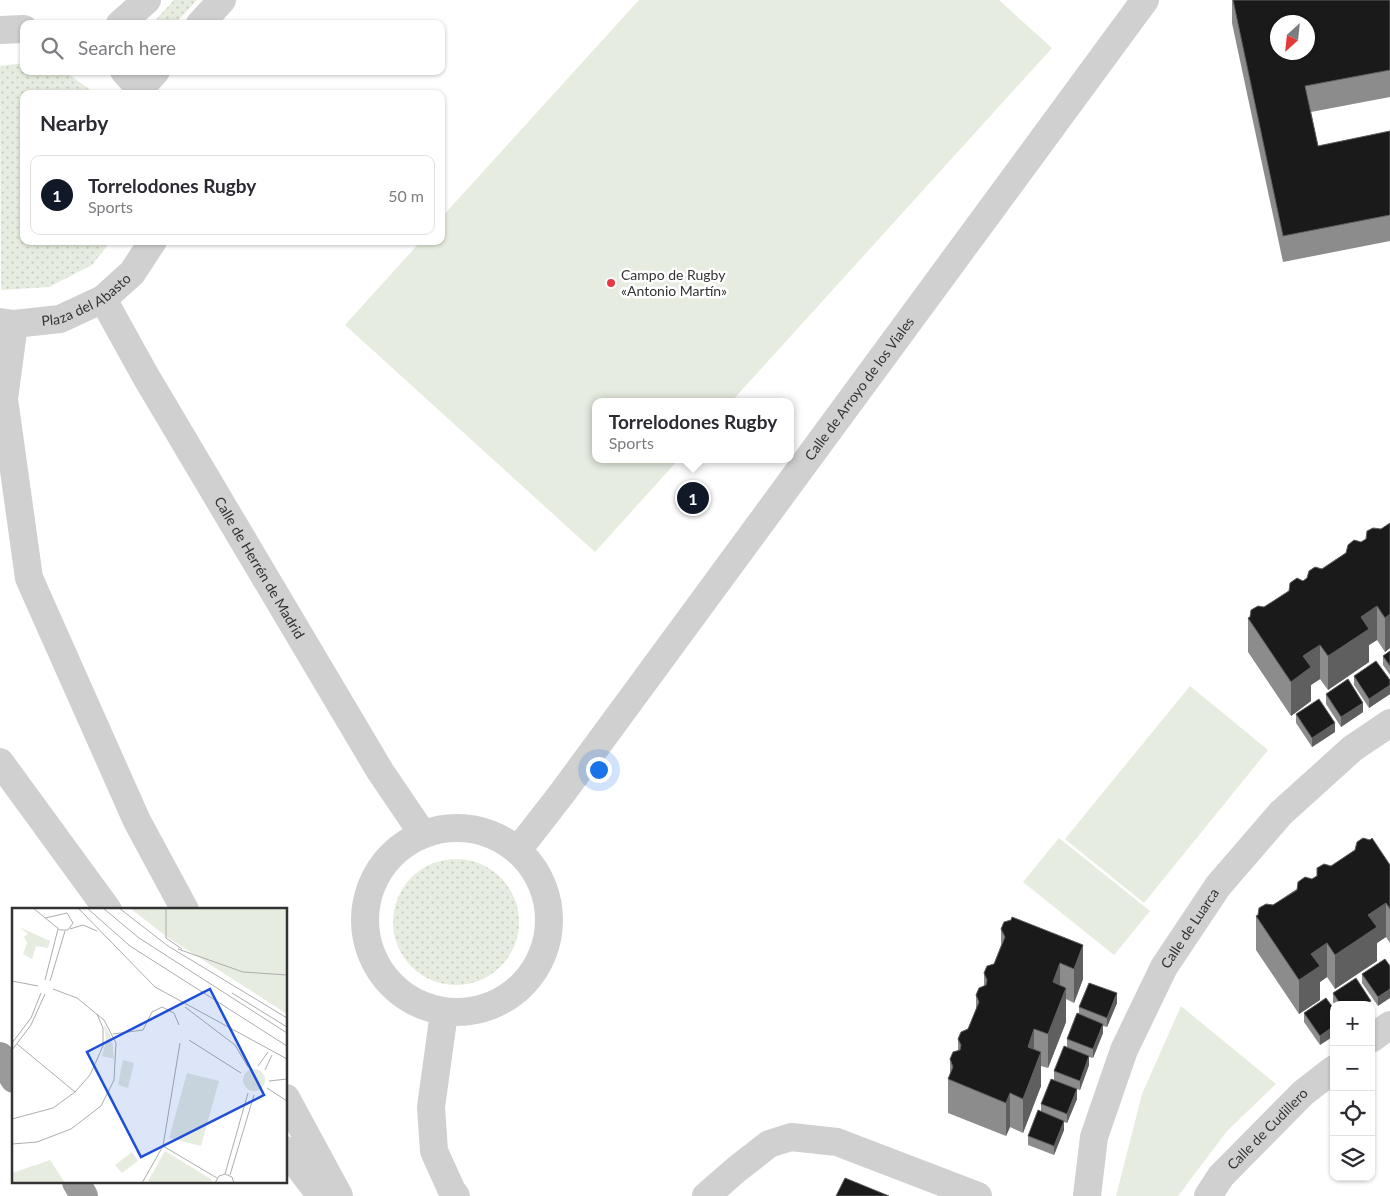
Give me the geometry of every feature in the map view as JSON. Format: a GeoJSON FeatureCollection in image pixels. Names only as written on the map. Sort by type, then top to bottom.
{"type":"FeatureCollection","features":[{"type":"Feature","properties":{"kind":"highway"},"geometry":{"type":"LineString","coordinates":[[0,1056],[12,1076]]}},
{"type":"Feature","properties":{"kind":"highway"},"geometry":{"type":"LineString","coordinates":[[77,1184],[84,1196]]}},
{"type":"Feature","properties":{"kind":"street"},"geometry":{"type":"LineString","coordinates":[[124,20],[147,0]]}},
{"type":"Feature","properties":{"kind":"street"},"geometry":{"type":"LineString","coordinates":[[204,20],[222,0]]}},
{"type":"Feature","properties":{"kind":"street","name":"Calle de Arroyo de los Viales"},"geometry":{"type":"LineString","coordinates":[[518,850],[564,792],[1143,1]]}},
{"type":"Feature","properties":{"kind":"street"},"geometry":{"type":"LineString","coordinates":[[0,30],[20,30]]}},
{"type":"Feature","properties":{"kind":"street","name":"Plaza del Abasto"},"geometry":{"type":"LineString","coordinates":[[7,323],[60,319],[102,299],[132,273],[150,245]]}},
{"type":"Feature","properties":{"kind":"street","name":"Calle de Herrén de Madrid"},"geometry":{"type":"LineString","coordinates":[[102,299],[145,375],[380,771],[422,833]]}},
{"type":"Feature","properties":{"kind":"street"},"geometry":{"type":"LineString","coordinates":[[7,323],[4,399],[29,578],[136,821],[183,908]]}},
{"type":"Feature","properties":{"kind":"street","name":"Calle de Luarca"},"geometry":{"type":"LineString","coordinates":[[1087,1196],[1094,1137],[1124,1050],[1164,966],[1218,886],[1281,813],[1353,748],[1390,723]]}},
{"type":"Feature","properties":{"kind":"street"},"geometry":{"type":"LineString","coordinates":[[0,762],[107,908]]}},
{"type":"Feature","properties":{"kind":"street"},"geometry":{"type":"LineString","coordinates":[[456,827],[489,833],[518,850],[542,881],[551,920],[543,959],[518,991],[484,1010],[444,1013],[406,999],[377,970],[364,931],[368,891],[389,856],[422,833],[456,827]]}},
{"type":"Feature","properties":{"kind":"street"},"geometry":{"type":"LineString","coordinates":[[444,1013],[431,1107],[433,1142],[434,1151],[456,1196]]}},
{"type":"Feature","properties":{"kind":"street"},"geometry":{"type":"LineString","coordinates":[[1375,1036],[1390,1025]]}},
{"type":"Feature","properties":{"kind":"street","name":"Calle de Cudillero"},"geometry":{"type":"LineString","coordinates":[[1208,1196],[1221,1176],[1234,1162],[1303,1093],[1330,1072]]}},
{"type":"Feature","properties":{"kind":"street"},"geometry":{"type":"LineString","coordinates":[[288,1102],[338,1196]]}},
{"type":"Feature","properties":{"kind":"street"},"geometry":{"type":"LineString","coordinates":[[706,1196],[736,1169],[769,1144],[791,1137],[836,1142],[978,1196]]}},
{"type":"Feature","properties":{"kind":"street"},"geometry":{"type":"LineString","coordinates":[[288,1153],[320,1196]]}},
{"type":"Feature","properties":{"kind":"shaded area"},"geometry":{"type":"Polygon","coordinates":[[[174,0],[197,0],[179,20],[156,20],[174,0]]]}},
{"type":"Feature","properties":{"kind":"shaded area","name":"Campo de Rugby «Antonio Martín»"},"geometry":{"type":"Polygon","coordinates":[[[639,0],[999,0],[1052,48],[735,398],[592,398],[592,463],[675,463],[595,552],[345,325],[417,245],[445,245],[445,214],[639,0]]]}},
{"type":"Feature","properties":{"kind":"shaded area"},"geometry":{"type":"Polygon","coordinates":[[[20,64],[20,75],[70,75],[90,90],[20,90],[20,245],[108,245],[92,265],[49,287],[1,290],[0,66],[20,64]]]}},
{"type":"Feature","properties":{"kind":"shaded area"},"geometry":{"type":"Polygon","coordinates":[[[1190,686],[1268,750],[1144,903],[1065,839],[1190,686]]]}},
{"type":"Feature","properties":{"kind":"shaded area"},"geometry":{"type":"Polygon","coordinates":[[[1059,838],[1150,911],[1114,955],[1023,882],[1059,838]]]}},
{"type":"Feature","properties":{"kind":"shaded area"},"geometry":{"type":"Polygon","coordinates":[[[456,859],[480,863],[501,877],[515,898],[519,922],[515,946],[501,967],[480,981],[456,985],[432,981],[411,967],[397,946],[393,922],[397,898],[411,877],[432,863],[456,859]]]}},
{"type":"Feature","properties":{"kind":"shaded area"},"geometry":{"type":"Polygon","coordinates":[[[1181,1006],[1276,1084],[1227,1131],[1178,1196],[1116,1196],[1142,1094],[1181,1006]]]}},
{"type":"Feature","properties":{"kind":"building"},"geometry":{"type":"Polygon","coordinates":[[[1233,0],[1390,0],[1390,70],[1305,86],[1318,146],[1390,131],[1390,215],[1283,236],[1233,0]]]}},
{"type":"Feature","properties":{"kind":"building"},"geometry":{"type":"Polygon","coordinates":[[[1390,523],[1390,614],[1385,618],[1377,606],[1361,617],[1369,629],[1328,656],[1320,645],[1303,656],[1311,667],[1291,682],[1248,618],[1250,617],[1251,610],[1258,606],[1264,607],[1289,591],[1290,583],[1297,578],[1303,581],[1307,578],[1309,571],[1315,567],[1322,569],[1346,553],[1348,545],[1354,540],[1361,542],[1366,539],[1367,531],[1373,528],[1381,529],[1390,523]]]}},
{"type":"Feature","properties":{"kind":"building"},"geometry":{"type":"Polygon","coordinates":[[[1390,651],[1390,666],[1383,656],[1390,651]]]}},
{"type":"Feature","properties":{"kind":"building"},"geometry":{"type":"Polygon","coordinates":[[[1376,661],[1390,680],[1390,685],[1369,699],[1354,676],[1376,661]]]}},
{"type":"Feature","properties":{"kind":"building"},"geometry":{"type":"Polygon","coordinates":[[[1348,679],[1363,703],[1341,717],[1326,694],[1348,679]]]}},
{"type":"Feature","properties":{"kind":"building"},"geometry":{"type":"Polygon","coordinates":[[[1319,699],[1335,723],[1312,738],[1296,714],[1319,699]]]}},
{"type":"Feature","properties":{"kind":"building"},"geometry":{"type":"Polygon","coordinates":[[[1363,838],[1370,840],[1372,838],[1390,865],[1390,909],[1386,903],[1368,915],[1377,927],[1335,955],[1327,943],[1311,954],[1320,966],[1299,980],[1256,916],[1258,915],[1259,908],[1266,904],[1273,905],[1297,890],[1298,882],[1305,877],[1312,879],[1317,876],[1317,868],[1324,864],[1331,866],[1355,850],[1357,842],[1363,838]]]}},
{"type":"Feature","properties":{"kind":"building"},"geometry":{"type":"Polygon","coordinates":[[[1012,917],[1083,945],[1074,969],[1060,963],[1053,982],[1066,988],[1048,1034],[1034,1029],[1028,1047],[1041,1052],[1023,1099],[1010,1093],[1006,1103],[948,1079],[953,1067],[950,1059],[953,1052],[960,1050],[961,1045],[958,1039],[961,1032],[968,1029],[979,1002],[976,995],[979,988],[986,985],[987,980],[984,973],[987,966],[994,964],[1005,937],[1001,929],[1004,922],[1011,920],[1012,917]]]}},
{"type":"Feature","properties":{"kind":"building"},"geometry":{"type":"Polygon","coordinates":[[[1385,959],[1390,966],[1390,989],[1378,997],[1362,974],[1385,959]]]}},
{"type":"Feature","properties":{"kind":"building"},"geometry":{"type":"Polygon","coordinates":[[[1356,978],[1371,1001],[1338,1001],[1333,993],[1356,978]]]}},
{"type":"Feature","properties":{"kind":"building"},"geometry":{"type":"Polygon","coordinates":[[[1089,983],[1117,993],[1107,1018],[1079,1007],[1089,983]]]}},
{"type":"Feature","properties":{"kind":"building"},"geometry":{"type":"Polygon","coordinates":[[[1326,998],[1330,1004],[1330,1029],[1320,1036],[1304,1013],[1326,998]]]}},
{"type":"Feature","properties":{"kind":"building"},"geometry":{"type":"Polygon","coordinates":[[[1077,1013],[1103,1024],[1093,1049],[1067,1039],[1077,1013]]]}},
{"type":"Feature","properties":{"kind":"building"},"geometry":{"type":"Polygon","coordinates":[[[1064,1046],[1089,1056],[1080,1081],[1054,1071],[1064,1046]]]}},
{"type":"Feature","properties":{"kind":"building"},"geometry":{"type":"Polygon","coordinates":[[[1051,1079],[1077,1089],[1067,1114],[1041,1104],[1051,1079]]]}},
{"type":"Feature","properties":{"kind":"building"},"geometry":{"type":"Polygon","coordinates":[[[1038,1110],[1064,1121],[1054,1146],[1028,1136],[1038,1110]]]}},
{"type":"Feature","properties":{"kind":"building"},"geometry":{"type":"Polygon","coordinates":[[[845,1178],[889,1196],[836,1196],[845,1178]]]}},
{"type":"Feature","properties":{"kind":"place","name":"Campo de Rugby «Antonio Martín»"},"geometry":{"type":"Point","coordinates":[611,283]}},
{"type":"Feature","properties":{"kind":"place","name":"Torrelodones Rugby"},"geometry":{"type":"Point","coordinates":[693,498]}}]}
